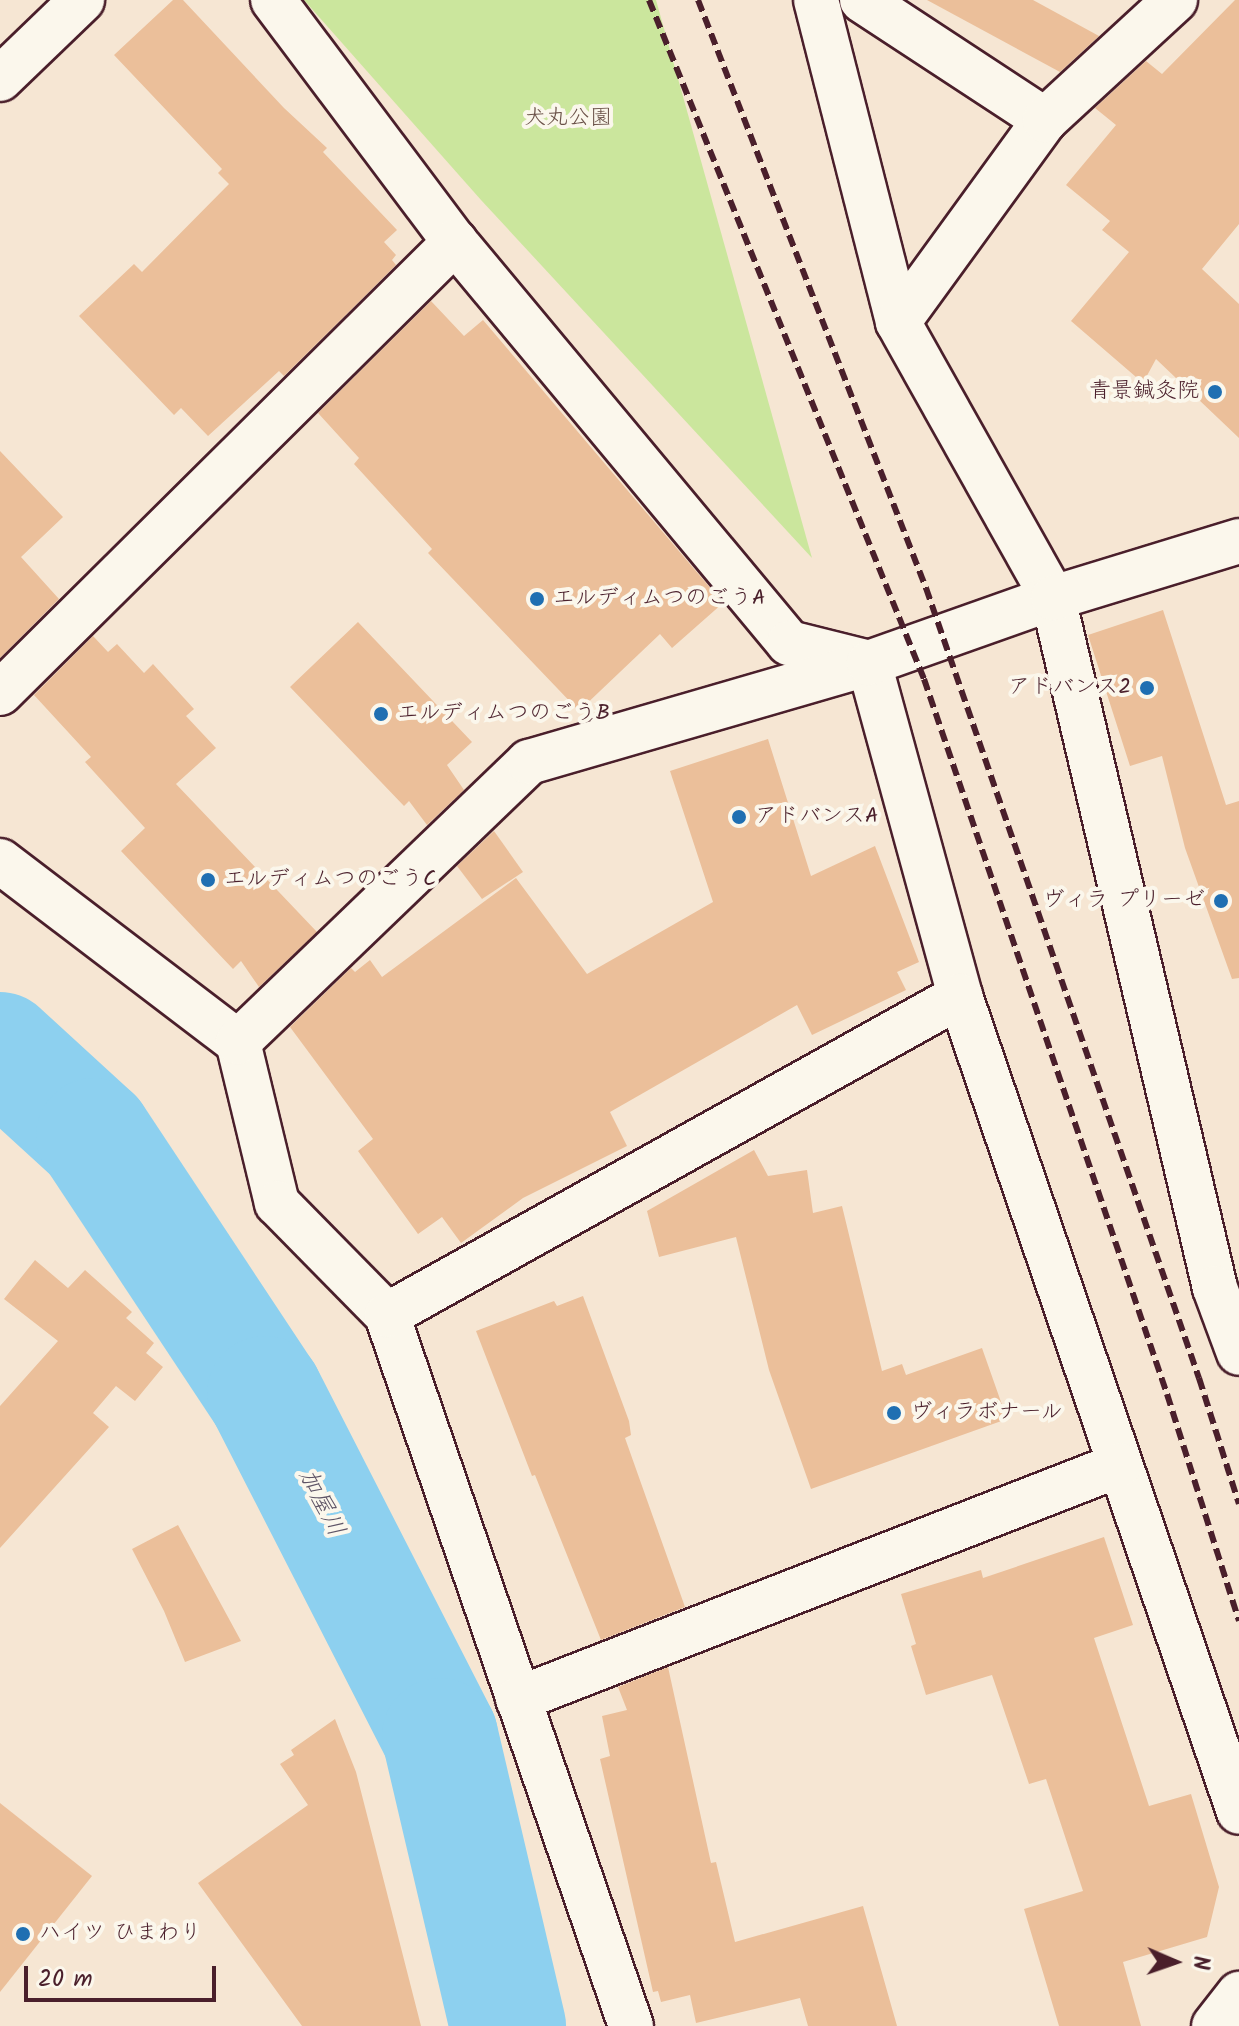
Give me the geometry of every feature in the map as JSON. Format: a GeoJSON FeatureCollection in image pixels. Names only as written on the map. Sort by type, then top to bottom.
{"type":"FeatureCollection","features":[{"type":"Feature","properties":{"kind":"street"},"geometry":{"type":"LineString","coordinates":[[0,79],[82,0]]}},
{"type":"Feature","properties":{"kind":"street"},"geometry":{"type":"LineString","coordinates":[[273,0],[455,242],[789,643],[869,663]]}},
{"type":"Feature","properties":{"kind":"street"},"geometry":{"type":"LineString","coordinates":[[816,0],[898,322],[1053,598],[1227,1273],[1239,1353]]}},
{"type":"Feature","properties":{"kind":"street"},"geometry":{"type":"LineString","coordinates":[[862,0],[1045,120]]}},
{"type":"Feature","properties":{"kind":"street"},"geometry":{"type":"LineString","coordinates":[[898,322],[1045,120],[1175,0]]}},
{"type":"Feature","properties":{"kind":"street"},"geometry":{"type":"LineString","coordinates":[[0,693],[455,242]]}},
{"type":"Feature","properties":{"kind":"street"},"geometry":{"type":"LineString","coordinates":[[238,1042],[529,762],[869,663],[1053,598],[1239,541]]}},
{"type":"Feature","properties":{"kind":"street"},"geometry":{"type":"LineString","coordinates":[[869,663],[960,996],[1239,1812]]}},
{"type":"Feature","properties":{"kind":"street"},"geometry":{"type":"LineString","coordinates":[[0,861],[238,1042],[277,1203],[387,1315],[631,2026]]}},
{"type":"Feature","properties":{"kind":"street"},"geometry":{"type":"LineString","coordinates":[[387,1315],[960,996]]}},
{"type":"Feature","properties":{"kind":"street"},"geometry":{"type":"LineString","coordinates":[[518,1699],[1119,1465]]}},
{"type":"Feature","properties":{"kind":"street"},"geometry":{"type":"LineString","coordinates":[[1214,2026],[1239,1994]]}},
{"type":"Feature","properties":{"kind":"green space","name":"犬丸公園"},"geometry":{"type":"Polygon","coordinates":[[[304,0],[656,0],[812,558],[481,200],[304,0]]]}},
{"type":"Feature","properties":{"kind":"building"},"geometry":{"type":"Polygon","coordinates":[[[173,0],[183,0],[284,108],[327,148],[323,152],[397,230],[384,242],[396,255],[392,260],[396,265],[284,376],[279,371],[208,436],[181,408],[174,415],[79,316],[134,264],[142,272],[229,184],[218,173],[222,169],[114,55],[173,0]]]}},
{"type":"Feature","properties":{"kind":"building"},"geometry":{"type":"Polygon","coordinates":[[[927,0],[1033,0],[1099,36],[1060,72],[927,0]]]}},
{"type":"Feature","properties":{"kind":"building"},"geometry":{"type":"Polygon","coordinates":[[[1235,0],[1239,0],[1239,224],[1202,269],[1239,304],[1239,438],[1156,359],[1143,383],[1071,321],[1129,252],[1102,230],[1110,221],[1066,185],[1116,125],[1095,108],[1146,61],[1162,74],[1235,0]]]}},
{"type":"Feature","properties":{"kind":"building"},"geometry":{"type":"Polygon","coordinates":[[[431,301],[464,336],[483,320],[723,603],[672,648],[660,634],[579,711],[428,553],[432,549],[354,464],[359,458],[318,413],[431,301]]]}},
{"type":"Feature","properties":{"kind":"building"},"geometry":{"type":"Polygon","coordinates":[[[0,451],[63,517],[21,557],[59,599],[0,658],[0,451]]]}},
{"type":"Feature","properties":{"kind":"building"},"geometry":{"type":"Polygon","coordinates":[[[1163,610],[1226,805],[1239,801],[1239,978],[1232,979],[1185,848],[1162,756],[1130,766],[1088,635],[1163,610]]]}},
{"type":"Feature","properties":{"kind":"building","name":"エルディムつのごうB"},"geometry":{"type":"Polygon","coordinates":[[[358,622],[472,742],[447,765],[464,790],[427,825],[409,801],[404,806],[290,687],[358,622]]]}},
{"type":"Feature","properties":{"kind":"building"},"geometry":{"type":"Polygon","coordinates":[[[93,636],[108,652],[117,644],[144,673],[153,664],[194,709],[186,716],[216,748],[176,784],[317,932],[259,987],[241,961],[233,969],[121,851],[145,828],[85,762],[91,757],[34,695],[93,636]]]}},
{"type":"Feature","properties":{"kind":"building"},"geometry":{"type":"Polygon","coordinates":[[[768,739],[811,876],[875,846],[919,962],[897,972],[906,990],[812,1035],[797,1005],[610,1112],[627,1146],[523,1198],[461,1243],[442,1217],[418,1234],[358,1151],[373,1139],[290,1027],[351,968],[355,972],[370,960],[382,977],[516,878],[587,974],[713,902],[670,771],[768,739]]]}},
{"type":"Feature","properties":{"kind":"building"},"geometry":{"type":"Polygon","coordinates":[[[494,831],[523,872],[482,899],[457,866],[494,831]]]}},
{"type":"Feature","properties":{"kind":"building"},"geometry":{"type":"Polygon","coordinates":[[[754,1150],[768,1176],[807,1170],[813,1213],[842,1206],[882,1371],[902,1364],[906,1375],[982,1348],[1007,1419],[811,1489],[769,1370],[736,1237],[659,1257],[647,1211],[754,1150]]]}},
{"type":"Feature","properties":{"kind":"building"},"geometry":{"type":"Polygon","coordinates":[[[35,1260],[68,1288],[85,1270],[132,1312],[126,1318],[154,1343],[146,1353],[163,1367],[135,1401],[116,1386],[93,1413],[109,1427],[0,1548],[0,1406],[58,1341],[4,1299],[35,1260]]]}},
{"type":"Feature","properties":{"kind":"building"},"geometry":{"type":"Polygon","coordinates":[[[583,1296],[629,1421],[631,1435],[625,1438],[685,1607],[601,1640],[535,1475],[532,1476],[476,1331],[554,1301],[557,1306],[583,1296]]]}},
{"type":"Feature","properties":{"kind":"building"},"geometry":{"type":"Polygon","coordinates":[[[178,1525],[241,1641],[185,1662],[164,1611],[132,1549],[178,1525]]]}},
{"type":"Feature","properties":{"kind":"building"},"geometry":{"type":"Polygon","coordinates":[[[1104,1537],[1133,1625],[1094,1638],[1149,1806],[1191,1794],[1219,1887],[1207,1937],[1123,1962],[1141,2026],[1059,2026],[1024,1909],[1083,1891],[1046,1779],[1029,1784],[992,1675],[926,1695],[911,1646],[916,1644],[901,1594],[981,1570],[983,1578],[1104,1537]]]}},
{"type":"Feature","properties":{"kind":"building"},"geometry":{"type":"Polygon","coordinates":[[[668,1667],[711,1863],[716,1862],[735,1942],[863,1906],[897,2026],[808,2026],[800,1998],[696,2023],[690,1995],[661,2002],[658,1991],[653,1992],[600,1759],[610,1756],[602,1716],[627,1710],[618,1687],[668,1667]]]}},
{"type":"Feature","properties":{"kind":"building"},"geometry":{"type":"Polygon","coordinates":[[[335,1719],[356,1772],[421,2026],[302,2026],[198,1883],[308,1805],[280,1764],[294,1755],[291,1750],[335,1719]]]}},
{"type":"Feature","properties":{"kind":"building","name":"ハイツ ひまわり"},"geometry":{"type":"Polygon","coordinates":[[[0,1803],[92,1876],[0,1992],[0,1803]]]}},
{"type":"Feature","properties":{"kind":"waterway","name":"加屋川"},"geometry":{"type":"LineString","coordinates":[[0,1050],[94,1136],[265,1394],[440,1736],[508,2026]]}},
{"type":"Feature","properties":{"kind":"railway"},"geometry":{"type":"LineString","coordinates":[[649,0],[924,679],[1167,1394],[1239,1621]]}},
{"type":"Feature","properties":{"kind":"railway"},"geometry":{"type":"LineString","coordinates":[[698,0],[926,588],[1199,1378],[1239,1504]]}},
{"type":"Feature","properties":{"kind":"place","name":"青景鍼灸院"},"geometry":{"type":"Point","coordinates":[1215,392]}},
{"type":"Feature","properties":{"kind":"place","name":"エルディムつのごうA"},"geometry":{"type":"Point","coordinates":[537,599]}},
{"type":"Feature","properties":{"kind":"place","name":"アドバンス2"},"geometry":{"type":"Point","coordinates":[1147,688]}},
{"type":"Feature","properties":{"kind":"place","name":"エルディムつのごうB"},"geometry":{"type":"Point","coordinates":[381,714]}},
{"type":"Feature","properties":{"kind":"place","name":"アドバンスA"},"geometry":{"type":"Point","coordinates":[739,817]}},
{"type":"Feature","properties":{"kind":"place","name":"エルディムつのごうC"},"geometry":{"type":"Point","coordinates":[208,880]}},
{"type":"Feature","properties":{"kind":"place","name":"ヴィラ プリーゼ"},"geometry":{"type":"Point","coordinates":[1221,901]}},
{"type":"Feature","properties":{"kind":"place","name":"ヴィラボナール"},"geometry":{"type":"Point","coordinates":[894,1413]}},
{"type":"Feature","properties":{"kind":"place","name":"ハイツ ひまわり"},"geometry":{"type":"Point","coordinates":[23,1934]}}]}
